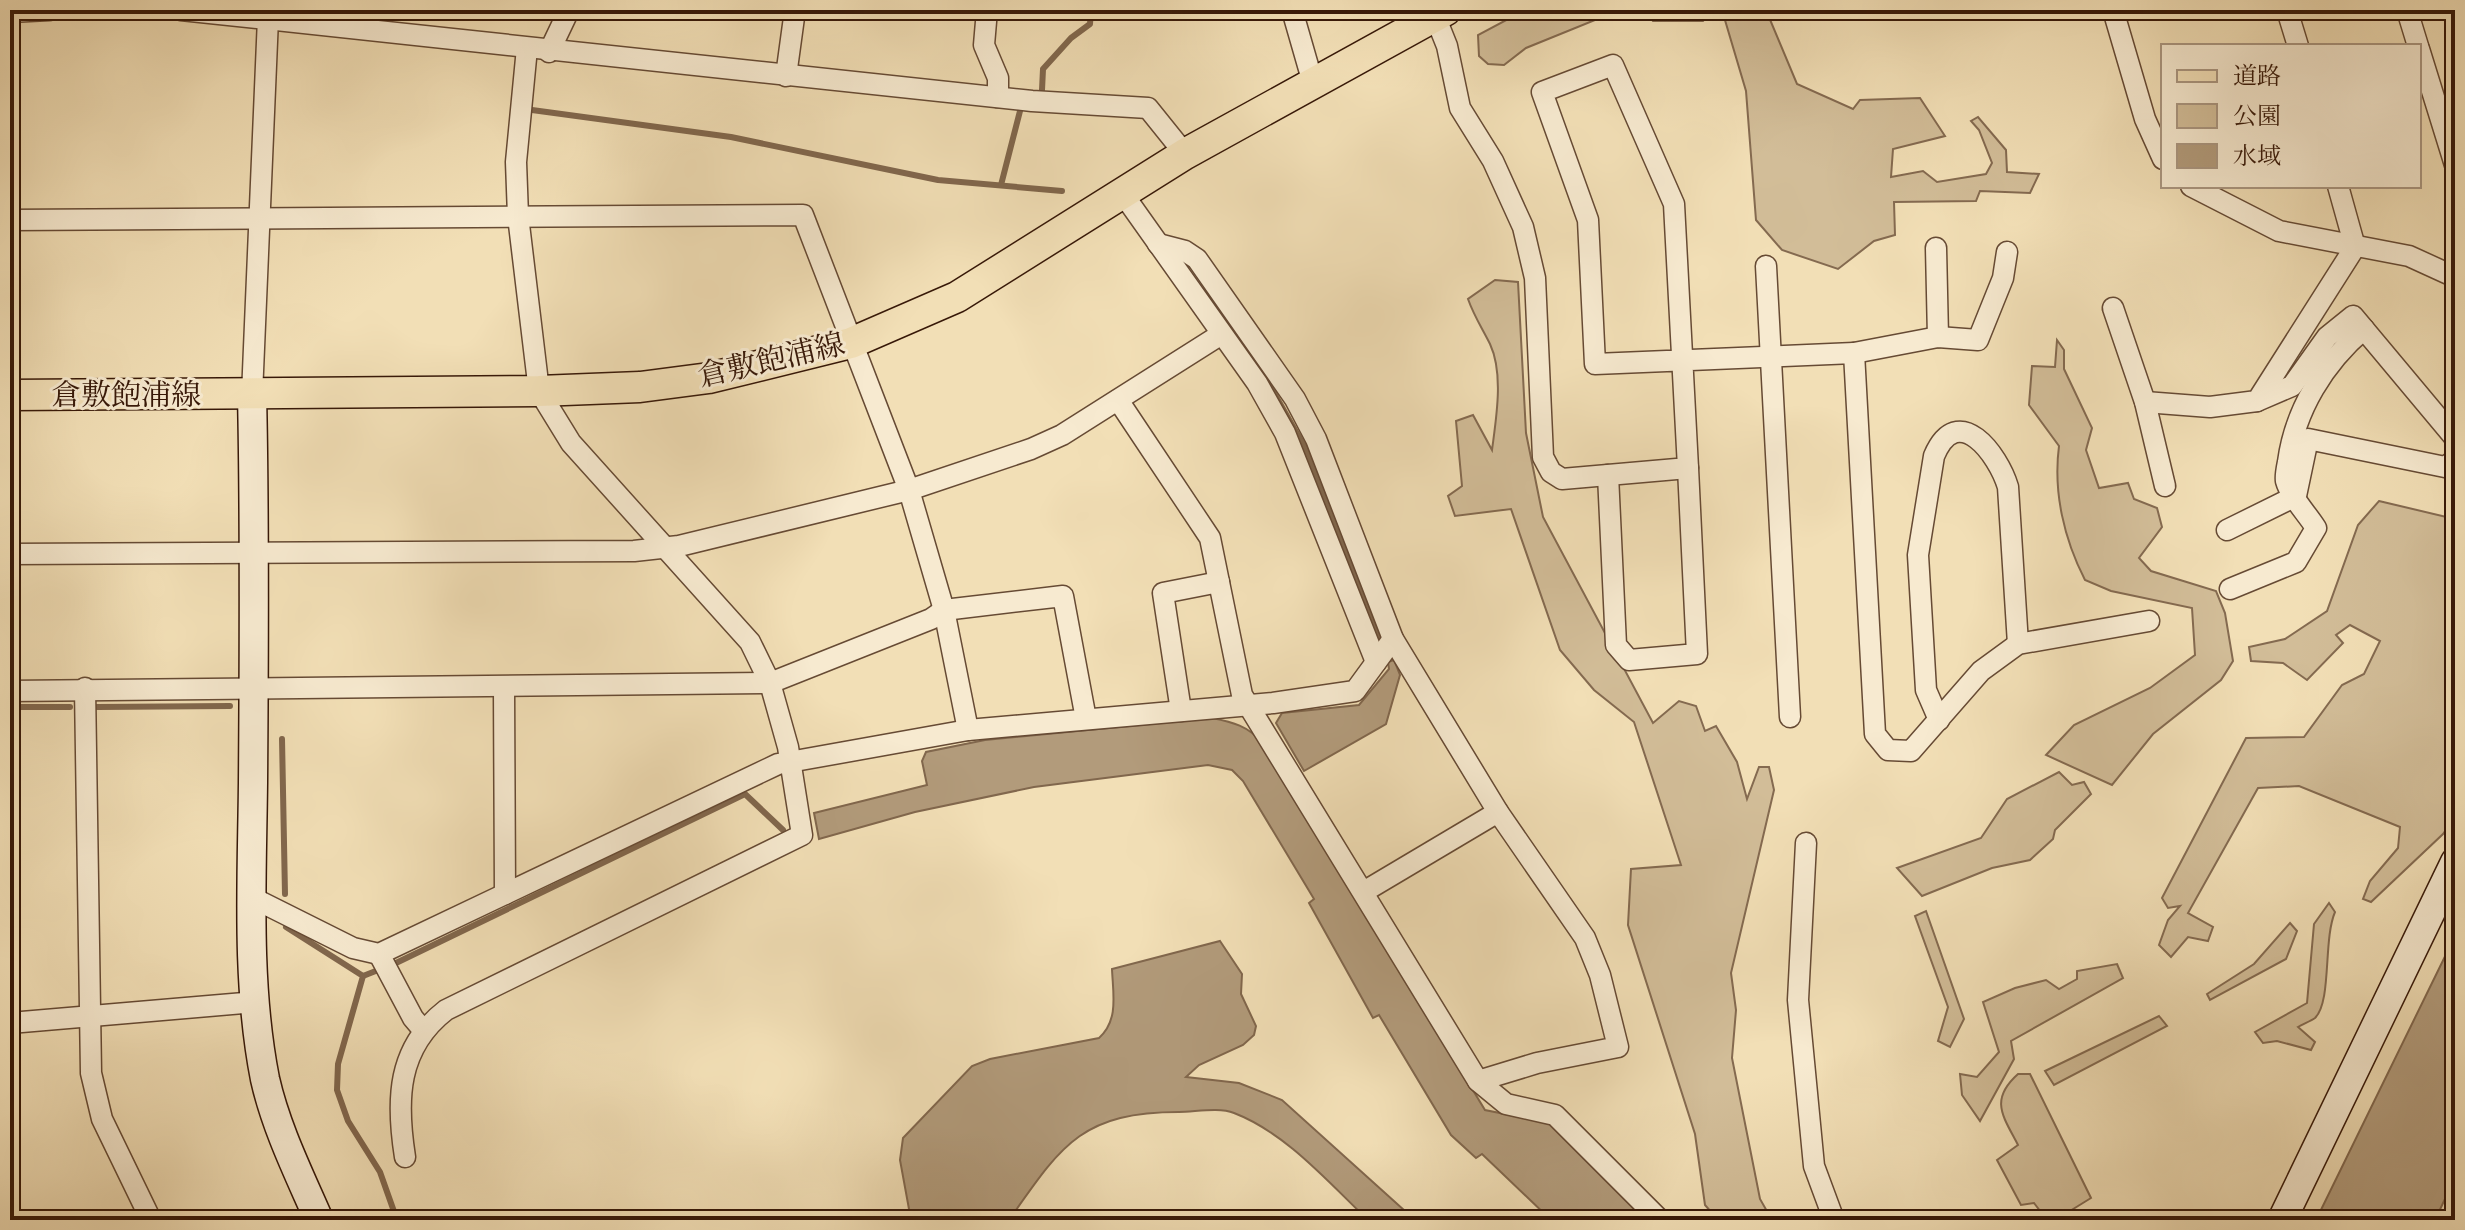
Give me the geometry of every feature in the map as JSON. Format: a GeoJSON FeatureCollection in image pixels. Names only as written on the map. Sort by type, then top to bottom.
{"type":"FeatureCollection","features":[{"type":"Feature","properties":{"kind":"main road","name":"倉敷飽浦線"},"geometry":{"type":"LineString","coordinates":[[10,395],[252,395],[640,387],[709,378],[851,343],[957,297],[1185,154],[1440,13]]}},
{"type":"Feature","properties":{"kind":"street"},"geometry":{"type":"LineString","coordinates":[[10,12],[49,10]]}},
{"type":"Feature","properties":{"kind":"street"},"geometry":{"type":"LineString","coordinates":[[181,10],[280,16],[549,52],[998,97],[1148,108],[1185,154]]}},
{"type":"Feature","properties":{"kind":"street"},"geometry":{"type":"LineString","coordinates":[[549,52],[569,10]]}},
{"type":"Feature","properties":{"kind":"street"},"geometry":{"type":"LineString","coordinates":[[786,76],[795,10]]}},
{"type":"Feature","properties":{"kind":"street"},"geometry":{"type":"LineString","coordinates":[[987,10],[984,45],[998,78],[998,97]]}},
{"type":"Feature","properties":{"kind":"street"},"geometry":{"type":"LineString","coordinates":[[1292,10],[1313,83]]}},
{"type":"Feature","properties":{"kind":"street"},"geometry":{"type":"LineString","coordinates":[[2113,10],[2145,119],[2161,155]]}},
{"type":"Feature","properties":{"kind":"street"},"geometry":{"type":"LineString","coordinates":[[2287,10],[2297,44]]}},
{"type":"Feature","properties":{"kind":"street"},"geometry":{"type":"LineString","coordinates":[[2407,10],[2418,44]]}},
{"type":"Feature","properties":{"kind":"street"},"geometry":{"type":"LineString","coordinates":[[1440,13],[1460,108],[1493,161],[1523,227],[1535,278],[1546,466],[1562,479],[1688,468]]}},
{"type":"Feature","properties":{"kind":"street"},"geometry":{"type":"LineString","coordinates":[[280,16],[259,219],[252,395],[255,552],[251,897],[260,1048],[274,1111],[319,1220]]}},
{"type":"Feature","properties":{"kind":"street"},"geometry":{"type":"LineString","coordinates":[[405,1157],[398,1097],[403,1070],[424,1031],[446,1010],[802,825],[791,760],[770,683],[750,642],[571,443],[539,391],[518,216],[516,162],[527,48]]}},
{"type":"Feature","properties":{"kind":"street"},"geometry":{"type":"LineString","coordinates":[[2421,54],[2455,165]]}},
{"type":"Feature","properties":{"kind":"street"},"geometry":{"type":"LineString","coordinates":[[1608,475],[1616,645],[1629,660],[1697,654],[1685,362],[1674,204],[1613,65],[1542,92],[1588,220],[1595,364],[1685,362],[1854,353],[1938,337],[1978,340],[2003,278],[2007,252]]}},
{"type":"Feature","properties":{"kind":"street"},"geometry":{"type":"LineString","coordinates":[[2195,188],[2279,231],[2409,256],[2455,277]]}},
{"type":"Feature","properties":{"kind":"street"},"geometry":{"type":"LineString","coordinates":[[2232,188],[2238,211]]}},
{"type":"Feature","properties":{"kind":"street"},"geometry":{"type":"LineString","coordinates":[[2257,401],[2355,247],[2339,188]]}},
{"type":"Feature","properties":{"kind":"street"},"geometry":{"type":"LineString","coordinates":[[1123,194],[1220,335],[1257,383],[1285,433],[1384,651],[1585,938],[1600,975],[1618,1047],[1537,1063],[1478,1081]]}},
{"type":"Feature","properties":{"kind":"street"},"geometry":{"type":"LineString","coordinates":[[10,220],[803,215],[909,490],[944,610],[968,730]]}},
{"type":"Feature","properties":{"kind":"street"},"geometry":{"type":"LineString","coordinates":[[1158,244],[1185,251],[1197,259],[1295,399],[1316,439],[1384,651]]}},
{"type":"Feature","properties":{"kind":"street"},"geometry":{"type":"LineString","coordinates":[[1936,248],[1938,337]]}},
{"type":"Feature","properties":{"kind":"street"},"geometry":{"type":"LineString","coordinates":[[1766,266],[1790,717]]}},
{"type":"Feature","properties":{"kind":"street"},"geometry":{"type":"LineString","coordinates":[[2113,308],[2145,402],[2165,486]]}},
{"type":"Feature","properties":{"kind":"street"},"geometry":{"type":"LineString","coordinates":[[2145,402],[2210,407],[2257,401],[2292,386],[2327,337],[2353,316],[2455,438]]}},
{"type":"Feature","properties":{"kind":"street"},"geometry":{"type":"LineString","coordinates":[[2230,589],[2296,562],[2316,528],[2286,480],[2290,446],[2300,415],[2323,372],[2340,350],[2364,329]]}},
{"type":"Feature","properties":{"kind":"street"},"geometry":{"type":"LineString","coordinates":[[10,554],[618,551],[663,547],[909,490],[1049,443],[1220,335]]}},
{"type":"Feature","properties":{"kind":"street"},"geometry":{"type":"LineString","coordinates":[[1854,353],[1875,734],[1888,750],[1911,751],[1981,671],[2018,644],[2149,621]]}},
{"type":"Feature","properties":{"kind":"street"},"geometry":{"type":"LineString","coordinates":[[1118,400],[1210,538],[1242,695],[1365,891],[1478,1081],[1506,1104],[1555,1115],[1660,1220]]}},
{"type":"Feature","properties":{"kind":"street"},"geometry":{"type":"LineString","coordinates":[[1939,720],[1926,690],[1918,555],[1934,456],[1939,444],[1952,435],[1970,434],[1981,438],[2003,471],[2008,487],[2018,644]]}},
{"type":"Feature","properties":{"kind":"street"},"geometry":{"type":"LineString","coordinates":[[2296,496],[2308,439],[2445,467],[2455,460]]}},
{"type":"Feature","properties":{"kind":"street"},"geometry":{"type":"LineString","coordinates":[[2227,530],[2296,496]]}},
{"type":"Feature","properties":{"kind":"street"},"geometry":{"type":"LineString","coordinates":[[1181,711],[1163,593],[1219,582]]}},
{"type":"Feature","properties":{"kind":"street"},"geometry":{"type":"LineString","coordinates":[[10,691],[770,683],[931,619],[944,610],[1063,596],[1086,719]]}},
{"type":"Feature","properties":{"kind":"street"},"geometry":{"type":"LineString","coordinates":[[384,964],[505,894],[791,760],[968,730],[1248,705],[1355,691],[1384,651]]}},
{"type":"Feature","properties":{"kind":"street"},"geometry":{"type":"LineString","coordinates":[[85,688],[91,1073],[102,1119],[151,1220]]}},
{"type":"Feature","properties":{"kind":"street"},"geometry":{"type":"LineString","coordinates":[[504,688],[505,894]]}},
{"type":"Feature","properties":{"kind":"street"},"geometry":{"type":"LineString","coordinates":[[1365,891],[1498,812]]}},
{"type":"Feature","properties":{"kind":"street"},"geometry":{"type":"LineString","coordinates":[[1806,843],[1798,1000],[1814,1166],[1834,1220]]}},
{"type":"Feature","properties":{"kind":"street"},"geometry":{"type":"LineString","coordinates":[[2282,1220],[2455,862]]}},
{"type":"Feature","properties":{"kind":"street"},"geometry":{"type":"LineString","coordinates":[[251,897],[384,964],[424,1031]]}},
{"type":"Feature","properties":{"kind":"street"},"geometry":{"type":"LineString","coordinates":[[10,1023],[256,1002]]}},
{"type":"Feature","properties":{"kind":"green space"},"geometry":{"type":"Polygon","coordinates":[[[1525,10],[1596,10],[1600,18],[1526,48],[1504,65],[1488,64],[1479,56],[1478,35],[1525,10]]]}},
{"type":"Feature","properties":{"kind":"green space"},"geometry":{"type":"Polygon","coordinates":[[[1644,10],[1713,10],[1703,21],[1653,21],[1644,10]]]}},
{"type":"Feature","properties":{"kind":"green space"},"geometry":{"type":"Polygon","coordinates":[[[1722,10],[1766,10],[1797,84],[1853,109],[1860,100],[1920,98],[1945,136],[1893,149],[1891,177],[1923,171],[1937,182],[1986,174],[1992,163],[1979,130],[1971,121],[1978,117],[2006,150],[2007,172],[2039,174],[2030,193],[1980,191],[1976,201],[1894,202],[1895,235],[1874,241],[1838,269],[1782,250],[1756,220],[1746,91],[1722,10]]]}},
{"type":"Feature","properties":{"kind":"green space"},"geometry":{"type":"Polygon","coordinates":[[[1495,280],[1518,282],[1526,433],[1543,517],[1653,723],[1679,701],[1696,706],[1705,731],[1716,726],[1737,762],[1747,799],[1759,767],[1769,767],[1774,790],[1731,973],[1736,1010],[1732,1058],[1760,1199],[1772,1220],[1718,1220],[1705,1205],[1695,1134],[1628,925],[1631,869],[1681,865],[1634,722],[1594,690],[1560,650],[1511,509],[1455,516],[1448,496],[1462,486],[1456,421],[1473,415],[1492,450],[1498,397],[1497,369],[1490,344],[1468,299],[1495,280]]]}},
{"type":"Feature","properties":{"kind":"green space"},"geometry":{"type":"Polygon","coordinates":[[[2057,340],[2064,350],[2064,369],[2092,428],[2086,450],[2099,488],[2128,483],[2134,499],[2157,508],[2162,527],[2139,558],[2151,571],[2216,591],[2225,613],[2233,661],[2221,680],[2153,734],[2112,785],[2046,755],[2074,725],[2150,688],[2195,655],[2192,608],[2111,591],[2085,580],[2071,548],[2062,515],[2058,481],[2059,446],[2029,405],[2032,366],[2055,367],[2057,340]]]}},
{"type":"Feature","properties":{"kind":"green space"},"geometry":{"type":"Polygon","coordinates":[[[2379,501],[2455,519],[2455,646],[2449,659],[2445,686],[2449,709],[2455,707],[2455,817],[2443,834],[2371,902],[2363,899],[2370,881],[2398,848],[2400,827],[2299,786],[2258,788],[2188,913],[2213,927],[2208,941],[2188,937],[2171,957],[2159,945],[2168,920],[2180,906],[2168,908],[2162,898],[2246,738],[2304,737],[2342,685],[2364,674],[2380,641],[2350,625],[2336,635],[2343,643],[2307,680],[2283,663],[2251,661],[2249,647],[2285,639],[2327,611],[2358,525],[2379,501]]]}},
{"type":"Feature","properties":{"kind":"green space"},"geometry":{"type":"Polygon","coordinates":[[[2059,772],[2072,785],[2084,782],[2091,794],[2055,830],[2053,839],[2030,860],[1992,868],[1922,896],[1897,868],[1981,838],[2007,799],[2059,772]]]}},
{"type":"Feature","properties":{"kind":"green space"},"geometry":{"type":"Polygon","coordinates":[[[2329,903],[2335,912],[2329,938],[2324,998],[2315,1018],[2298,1027],[2315,1042],[2311,1050],[2277,1041],[2263,1043],[2255,1032],[2307,1003],[2314,924],[2329,903]]]}},
{"type":"Feature","properties":{"kind":"green space"},"geometry":{"type":"Polygon","coordinates":[[[1926,911],[1964,1019],[1950,1047],[1938,1041],[1948,1007],[1915,916],[1926,911]]]}},
{"type":"Feature","properties":{"kind":"green space"},"geometry":{"type":"Polygon","coordinates":[[[2290,923],[2297,931],[2286,959],[2210,1000],[2207,994],[2254,964],[2290,923]]]}},
{"type":"Feature","properties":{"kind":"green space"},"geometry":{"type":"Polygon","coordinates":[[[2117,964],[2123,978],[2011,1041],[2014,1059],[1980,1121],[1962,1095],[1960,1074],[1977,1077],[1999,1052],[1983,1002],[2015,988],[2046,980],[2059,989],[2077,979],[2077,971],[2117,964]]]}},
{"type":"Feature","properties":{"kind":"green space"},"geometry":{"type":"Polygon","coordinates":[[[2159,1016],[2167,1026],[2054,1085],[2045,1071],[2159,1016]]]}},
{"type":"Feature","properties":{"kind":"green space"},"geometry":{"type":"Polygon","coordinates":[[[2018,1074],[2030,1074],[2091,1198],[2070,1211],[2076,1220],[2047,1220],[2034,1203],[2021,1205],[1997,1160],[2018,1145],[2004,1117],[2001,1100],[2009,1083],[2018,1074]]]}},
{"type":"Feature","properties":{"kind":"water"},"geometry":{"type":"Polygon","coordinates":[[[1394,660],[1400,675],[1386,724],[1304,771],[1276,723],[1282,713],[1359,705],[1389,669],[1388,662],[1394,660]]]}},
{"type":"Feature","properties":{"kind":"water"},"geometry":{"type":"Polygon","coordinates":[[[1212,718],[1246,729],[1262,743],[1485,1110],[1555,1124],[1647,1220],[1551,1220],[1482,1154],[1476,1158],[1451,1135],[1379,1015],[1373,1018],[1309,903],[1314,899],[1243,781],[1232,770],[1208,765],[1034,787],[915,812],[819,839],[814,813],[927,785],[922,761],[926,752],[985,740],[1212,718]]]}},
{"type":"Feature","properties":{"kind":"water"},"geometry":{"type":"Polygon","coordinates":[[[2455,936],[2455,1178],[2435,1220],[2316,1220],[2455,936]]]}},
{"type":"Feature","properties":{"kind":"water"},"geometry":{"type":"Polygon","coordinates":[[[1220,941],[1242,974],[1241,994],[1256,1026],[1254,1035],[1243,1045],[1199,1065],[1186,1077],[1239,1083],[1282,1100],[1415,1220],[1368,1220],[1306,1160],[1271,1133],[1234,1113],[1214,1110],[1118,1118],[1096,1127],[1060,1153],[1009,1220],[911,1220],[900,1160],[903,1138],[972,1066],[990,1059],[1099,1038],[1112,1015],[1112,969],[1220,941]]]}},
{"type":"Feature","properties":{"kind":"waterway"},"geometry":{"type":"LineString","coordinates":[[1042,90],[1043,69],[1071,38],[1090,24],[1091,10]]}},
{"type":"Feature","properties":{"kind":"waterway"},"geometry":{"type":"LineString","coordinates":[[532,110],[731,137],[938,180],[1062,191]]}},
{"type":"Feature","properties":{"kind":"waterway"},"geometry":{"type":"LineString","coordinates":[[1001,185],[1020,111]]}},
{"type":"Feature","properties":{"kind":"waterway"},"geometry":{"type":"LineString","coordinates":[[1204,291],[1248,349]]}},
{"type":"Feature","properties":{"kind":"waterway"},"geometry":{"type":"LineString","coordinates":[[1254,358],[1304,446],[1383,646]]}},
{"type":"Feature","properties":{"kind":"waterway"},"geometry":{"type":"LineString","coordinates":[[97,707],[230,706]]}},
{"type":"Feature","properties":{"kind":"waterway"},"geometry":{"type":"LineString","coordinates":[[10,707],[70,707]]}},
{"type":"Feature","properties":{"kind":"waterway"},"geometry":{"type":"LineString","coordinates":[[282,739],[285,894]]}},
{"type":"Feature","properties":{"kind":"waterway"},"geometry":{"type":"LineString","coordinates":[[363,976],[396,963],[745,794],[783,830]]}},
{"type":"Feature","properties":{"kind":"waterway"},"geometry":{"type":"LineString","coordinates":[[286,927],[363,976],[338,1064],[337,1090],[348,1121],[380,1172],[397,1220]]}}]}
